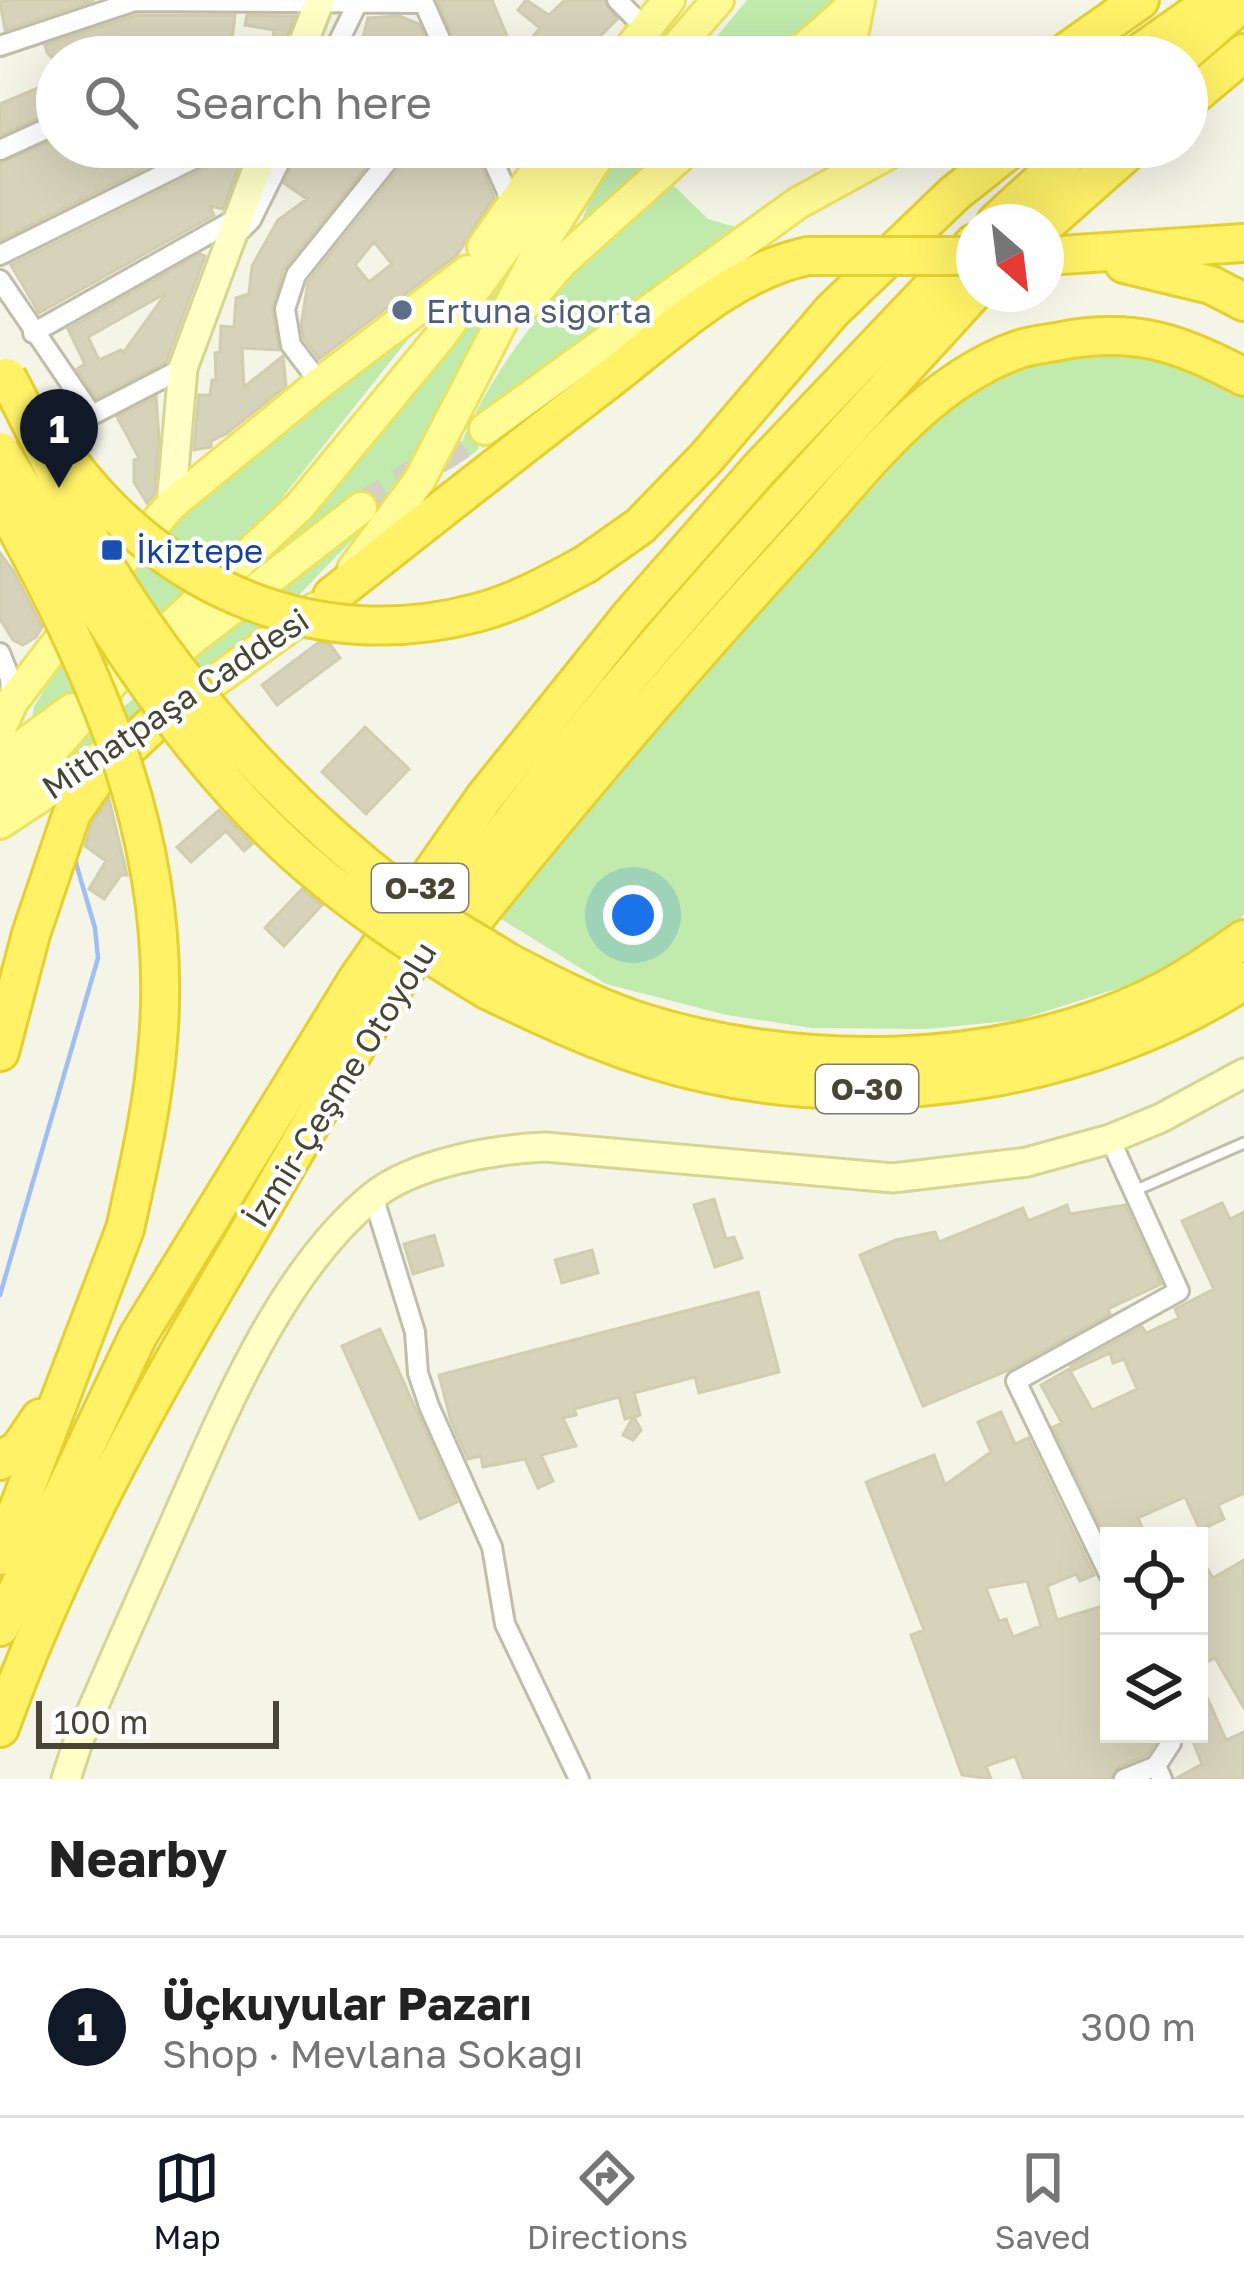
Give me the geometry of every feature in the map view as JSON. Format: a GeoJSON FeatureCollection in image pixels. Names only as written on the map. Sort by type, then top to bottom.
{"type":"FeatureCollection","features":[{"type":"Feature","properties":{"kind":"highway"},"geometry":{"type":"LineString","coordinates":[[1089,36],[1140,0]]}},
{"type":"Feature","properties":{"kind":"highway"},"geometry":{"type":"LineString","coordinates":[[1164,36],[1215,0]]}},
{"type":"Feature","properties":{"kind":"highway"},"geometry":{"type":"LineString","coordinates":[[1204,36],[1244,1]]}},
{"type":"Feature","properties":{"kind":"highway"},"geometry":{"type":"LineString","coordinates":[[1208,83],[1244,53]]}},
{"type":"Feature","properties":{"kind":"highway"},"geometry":{"type":"LineString","coordinates":[[3,372],[120,522],[168,561],[248,601],[327,624],[419,623],[478,613],[514,601],[586,563],[640,526],[706,458],[832,311],[987,168]]}},
{"type":"Feature","properties":{"kind":"highway"},"geometry":{"type":"LineString","coordinates":[[1016,204],[1055,168]]}},
{"type":"Feature","properties":{"kind":"highway"},"geometry":{"type":"LineString","coordinates":[[1064,208],[1109,168]]}},
{"type":"Feature","properties":{"kind":"highway"},"geometry":{"type":"LineString","coordinates":[[1064,256],[1244,243]]}},
{"type":"Feature","properties":{"kind":"highway"},"geometry":{"type":"LineString","coordinates":[[332,596],[753,274],[778,262],[808,256],[956,256]]}},
{"type":"Feature","properties":{"kind":"highway"},"geometry":{"type":"LineString","coordinates":[[1091,256],[1210,285],[1244,302]]}},
{"type":"Feature","properties":{"kind":"highway","name":"İzmir-Çeşme Otoyolu"},"geometry":{"type":"LineString","coordinates":[[0,1627],[138,1336],[358,978],[446,852],[631,615],[761,466],[956,262]]}},
{"type":"Feature","properties":{"kind":"highway","name":"İzmir-Çeşme Otoyolu"},"geometry":{"type":"LineString","coordinates":[[0,1727],[72,1555],[165,1372],[399,979],[515,820],[690,604],[956,312]]}},
{"type":"Feature","properties":{"kind":"highway"},"geometry":{"type":"LineString","coordinates":[[321,1110],[586,779],[909,418],[959,380],[1018,350],[1091,335],[1144,336],[1194,350],[1244,377]]}},
{"type":"Feature","properties":{"kind":"highway"},"geometry":{"type":"LineString","coordinates":[[3,372],[116,583],[237,743],[368,867],[497,976]]}},
{"type":"Feature","properties":{"kind":"highway","name":"O-30"},"geometry":{"type":"LineString","coordinates":[[0,452],[110,630],[226,782],[298,856],[427,952],[717,1041],[802,1054],[882,1056],[1020,1040],[1101,1017],[1176,983],[1244,939]]}},
{"type":"Feature","properties":{"kind":"highway"},"geometry":{"type":"LineString","coordinates":[[0,498],[85,660],[130,777],[155,898],[159,1036],[149,1123],[125,1229],[0,1556]]}},
{"type":"Feature","properties":{"kind":"highway"},"geometry":{"type":"LineString","coordinates":[[0,1052],[31,934],[72,813],[98,776],[152,725]]}},
{"type":"Feature","properties":{"kind":"highway","name":"O-30"},"geometry":{"type":"LineString","coordinates":[[497,976],[587,1039],[711,1075],[890,1090],[966,1083],[1088,1053],[1156,1028],[1244,981]]}},
{"type":"Feature","properties":{"kind":"highway"},"geometry":{"type":"LineString","coordinates":[[0,1461],[19,1449],[35,1429],[125,1229]]}},
{"type":"Feature","properties":{"kind":"main road"},"geometry":{"type":"LineString","coordinates":[[651,36],[669,0]]}},
{"type":"Feature","properties":{"kind":"main road"},"geometry":{"type":"LineString","coordinates":[[655,36],[695,0]]}},
{"type":"Feature","properties":{"kind":"main road"},"geometry":{"type":"LineString","coordinates":[[686,36],[718,0]]}},
{"type":"Feature","properties":{"kind":"main road"},"geometry":{"type":"LineString","coordinates":[[818,36],[859,0]]}},
{"type":"Feature","properties":{"kind":"main road"},"geometry":{"type":"LineString","coordinates":[[852,36],[859,0]]}},
{"type":"Feature","properties":{"kind":"main road"},"geometry":{"type":"LineString","coordinates":[[306,36],[319,2]]}},
{"type":"Feature","properties":{"kind":"main road"},"geometry":{"type":"LineString","coordinates":[[171,506],[183,368],[258,168]]}},
{"type":"Feature","properties":{"kind":"main road"},"geometry":{"type":"LineString","coordinates":[[379,408],[397,374],[538,168]]}},
{"type":"Feature","properties":{"kind":"main road","name":"Mithatpaşa Caddesi"},"geometry":{"type":"LineString","coordinates":[[0,796],[40,764],[120,674],[300,506],[440,337],[564,168]]}},
{"type":"Feature","properties":{"kind":"main road","name":"Mithatpaşa Caddesi"},"geometry":{"type":"LineString","coordinates":[[0,823],[152,725],[332,596],[418,481],[543,242],[591,168]]}},
{"type":"Feature","properties":{"kind":"main road"},"geometry":{"type":"LineString","coordinates":[[493,342],[563,262],[667,168]]}},
{"type":"Feature","properties":{"kind":"main road"},"geometry":{"type":"LineString","coordinates":[[485,429],[798,203],[861,168]]}},
{"type":"Feature","properties":{"kind":"main road"},"geometry":{"type":"LineString","coordinates":[[6,716],[101,586],[171,506],[320,383],[468,271]]}},
{"type":"Feature","properties":{"kind":"main road"},"geometry":{"type":"LineString","coordinates":[[40,764],[191,638],[361,508]]}},
{"type":"Feature","properties":{"kind":"main road"},"geometry":{"type":"LineString","coordinates":[[0,525],[60,640]]}},
{"type":"Feature","properties":{"kind":"main road"},"geometry":{"type":"LineString","coordinates":[[0,762],[120,674]]}},
{"type":"Feature","properties":{"kind":"main road"},"geometry":{"type":"LineString","coordinates":[[0,848],[152,725]]}},
{"type":"Feature","properties":{"kind":"main road"},"geometry":{"type":"LineString","coordinates":[[66,1779],[86,1722],[256,1348],[308,1266],[373,1196],[470,1155],[546,1147],[892,1178],[1028,1162],[1110,1139],[1162,1118],[1244,1073]]}},
{"type":"Feature","properties":{"kind":"street"},"geometry":{"type":"LineString","coordinates":[[617,0],[642,36]]}},
{"type":"Feature","properties":{"kind":"street"},"geometry":{"type":"LineString","coordinates":[[0,44],[135,1],[425,1],[439,36]]}},
{"type":"Feature","properties":{"kind":"street"},"geometry":{"type":"LineString","coordinates":[[341,36],[357,3]]}},
{"type":"Feature","properties":{"kind":"street"},"geometry":{"type":"LineString","coordinates":[[0,150],[36,134]]}},
{"type":"Feature","properties":{"kind":"street"},"geometry":{"type":"LineString","coordinates":[[0,254],[175,168]]}},
{"type":"Feature","properties":{"kind":"street"},"geometry":{"type":"LineString","coordinates":[[33,333],[251,220],[277,168]]}},
{"type":"Feature","properties":{"kind":"street"},"geometry":{"type":"LineString","coordinates":[[320,383],[291,345],[285,309],[296,275],[382,168]]}},
{"type":"Feature","properties":{"kind":"street"},"geometry":{"type":"LineString","coordinates":[[496,168],[512,203]]}},
{"type":"Feature","properties":{"kind":"street"},"geometry":{"type":"LineString","coordinates":[[0,280],[92,415],[183,368]]}},
{"type":"Feature","properties":{"kind":"street"},"geometry":{"type":"LineString","coordinates":[[0,652],[10,678],[6,716]]}},
{"type":"Feature","properties":{"kind":"street"},"geometry":{"type":"LineString","coordinates":[[1100,1555],[1016,1381],[1179,1291],[1110,1139]]}},
{"type":"Feature","properties":{"kind":"street"},"geometry":{"type":"LineString","coordinates":[[373,1196],[415,1332],[424,1390],[493,1546],[505,1624],[579,1779]]}},
{"type":"Feature","properties":{"kind":"street"},"geometry":{"type":"LineString","coordinates":[[1124,1779],[1159,1772],[1171,1743]]}},
{"type":"Feature","properties":{"kind":"lane"},"geometry":{"type":"LineString","coordinates":[[1133,1191],[1244,1143]]}},
{"type":"Feature","properties":{"kind":"green space"},"geometry":{"type":"Polygon","coordinates":[[[747,0],[840,0],[798,36],[717,36],[747,0]]]}},
{"type":"Feature","properties":{"kind":"green space"},"geometry":{"type":"Polygon","coordinates":[[[608,168],[645,168],[581,222],[608,168]]]}},
{"type":"Feature","properties":{"kind":"green space"},"geometry":{"type":"Polygon","coordinates":[[[669,181],[708,219],[739,228],[492,408],[478,450],[451,469],[491,385],[542,312],[669,181]]]}},
{"type":"Feature","properties":{"kind":"green space"},"geometry":{"type":"Polygon","coordinates":[[[501,266],[509,273],[421,444],[374,517],[300,594],[212,669],[43,784],[88,736],[201,643],[364,494],[284,545],[374,437],[501,266]]]}},
{"type":"Feature","properties":{"kind":"green space"},"geometry":{"type":"Polygon","coordinates":[[[417,328],[274,508],[73,701],[29,731],[34,707],[51,679],[181,516],[231,469],[417,328]]]}},
{"type":"Feature","properties":{"kind":"green space"},"geometry":{"type":"Polygon","coordinates":[[[1140,344],[1244,389],[1244,914],[1233,928],[1135,983],[1018,1020],[927,1029],[812,1028],[727,1015],[606,984],[498,917],[631,756],[952,400],[1019,364],[1140,344]]]}},
{"type":"Feature","properties":{"kind":"building"},"geometry":{"type":"Polygon","coordinates":[[[437,0],[492,0],[507,36],[452,36],[437,0]]]}},
{"type":"Feature","properties":{"kind":"building"},"geometry":{"type":"Polygon","coordinates":[[[526,0],[549,15],[565,0],[604,0],[617,19],[600,36],[533,36],[540,28],[518,10],[526,0]]]}},
{"type":"Feature","properties":{"kind":"building"},"geometry":{"type":"Polygon","coordinates":[[[93,1],[5,30],[0,2],[93,1]]]}},
{"type":"Feature","properties":{"kind":"building"},"geometry":{"type":"Polygon","coordinates":[[[137,15],[235,15],[232,36],[73,36],[137,15]]]}},
{"type":"Feature","properties":{"kind":"building"},"geometry":{"type":"Polygon","coordinates":[[[247,15],[295,16],[288,36],[245,25],[247,15]]]}},
{"type":"Feature","properties":{"kind":"building"},"geometry":{"type":"Polygon","coordinates":[[[399,16],[419,24],[424,36],[363,36],[368,18],[399,16]]]}},
{"type":"Feature","properties":{"kind":"building"},"geometry":{"type":"Polygon","coordinates":[[[36,89],[36,120],[0,135],[0,104],[36,89]]]}},
{"type":"Feature","properties":{"kind":"building"},"geometry":{"type":"Polygon","coordinates":[[[36,148],[36,168],[145,168],[0,240],[0,163],[36,148]]]}},
{"type":"Feature","properties":{"kind":"building"},"geometry":{"type":"Polygon","coordinates":[[[206,168],[238,168],[223,209],[210,206],[214,215],[39,313],[11,265],[206,168]]]}},
{"type":"Feature","properties":{"kind":"building"},"geometry":{"type":"Polygon","coordinates":[[[291,168],[365,168],[283,270],[272,310],[279,350],[242,348],[244,387],[283,356],[286,386],[211,441],[211,447],[194,450],[199,395],[210,395],[212,380],[216,380],[221,326],[234,327],[236,298],[249,294],[252,266],[278,220],[307,199],[284,183],[291,168]]]}},
{"type":"Feature","properties":{"kind":"building"},"geometry":{"type":"Polygon","coordinates":[[[400,168],[482,168],[494,197],[457,255],[319,359],[301,326],[308,282],[400,168]],[[374,242],[355,265],[369,282],[392,264],[374,242]]]}},
{"type":"Feature","properties":{"kind":"building"},"geometry":{"type":"Polygon","coordinates":[[[200,254],[205,256],[166,362],[96,398],[77,369],[85,364],[68,329],[200,254]],[[166,293],[88,337],[99,360],[123,353],[166,293]]]}},
{"type":"Feature","properties":{"kind":"building"},"geometry":{"type":"Polygon","coordinates":[[[156,397],[159,438],[154,495],[147,503],[134,482],[134,460],[139,458],[117,417],[156,397]]]}},
{"type":"Feature","properties":{"kind":"building"},"geometry":{"type":"Polygon","coordinates":[[[0,553],[42,627],[23,645],[13,640],[0,619],[0,553]]]}},
{"type":"Feature","properties":{"kind":"building"},"geometry":{"type":"Polygon","coordinates":[[[319,642],[329,643],[340,658],[277,705],[262,685],[319,642]]]}},
{"type":"Feature","properties":{"kind":"building"},"geometry":{"type":"Polygon","coordinates":[[[365,727],[409,769],[366,814],[322,772],[365,727]]]}},
{"type":"Feature","properties":{"kind":"building"},"geometry":{"type":"Polygon","coordinates":[[[109,799],[127,875],[121,875],[104,899],[89,889],[106,861],[85,846],[92,823],[109,799]]]}},
{"type":"Feature","properties":{"kind":"building"},"geometry":{"type":"Polygon","coordinates":[[[219,810],[252,844],[244,851],[226,831],[191,862],[177,847],[219,810]]]}},
{"type":"Feature","properties":{"kind":"building"},"geometry":{"type":"Polygon","coordinates":[[[302,889],[322,905],[284,946],[265,928],[302,889]]]}},
{"type":"Feature","properties":{"kind":"building"},"geometry":{"type":"Polygon","coordinates":[[[714,1199],[726,1239],[734,1237],[742,1258],[715,1267],[694,1205],[714,1199]]]}},
{"type":"Feature","properties":{"kind":"building"},"geometry":{"type":"Polygon","coordinates":[[[1222,1203],[1230,1219],[1244,1212],[1244,1493],[1218,1505],[1224,1519],[1207,1527],[1199,1527],[1185,1497],[1138,1518],[1142,1527],[1101,1527],[1053,1427],[1062,1423],[1041,1385],[1069,1369],[1092,1410],[1137,1389],[1124,1359],[1113,1363],[1110,1353],[1073,1370],[1071,1366],[1142,1327],[1146,1333],[1179,1318],[1175,1309],[1214,1289],[1182,1221],[1222,1203]]]}},
{"type":"Feature","properties":{"kind":"building"},"geometry":{"type":"Polygon","coordinates":[[[1067,1205],[1070,1214],[1125,1205],[1161,1284],[1108,1309],[1110,1314],[1009,1370],[923,1406],[860,1255],[896,1240],[935,1232],[939,1242],[1023,1208],[1028,1221],[1067,1205]]]}},
{"type":"Feature","properties":{"kind":"building"},"geometry":{"type":"Polygon","coordinates":[[[434,1235],[443,1265],[413,1274],[404,1244],[434,1235]]]}},
{"type":"Feature","properties":{"kind":"building"},"geometry":{"type":"Polygon","coordinates":[[[592,1250],[598,1273],[562,1283],[555,1260],[592,1250]]]}},
{"type":"Feature","properties":{"kind":"building"},"geometry":{"type":"Polygon","coordinates":[[[758,1292],[779,1372],[699,1393],[695,1377],[634,1393],[640,1415],[634,1417],[641,1430],[633,1440],[623,1435],[633,1417],[625,1419],[619,1397],[574,1409],[576,1415],[563,1418],[576,1446],[541,1455],[553,1481],[538,1488],[525,1459],[483,1467],[481,1456],[468,1459],[451,1421],[439,1375],[758,1292]]]}},
{"type":"Feature","properties":{"kind":"building"},"geometry":{"type":"Polygon","coordinates":[[[380,1329],[457,1502],[420,1519],[342,1346],[380,1329]]]}},
{"type":"Feature","properties":{"kind":"building"},"geometry":{"type":"Polygon","coordinates":[[[1001,1412],[1015,1444],[1028,1438],[1094,1575],[1080,1581],[1076,1574],[1047,1586],[1057,1620],[1100,1607],[1100,1743],[1155,1743],[1147,1755],[1118,1767],[1111,1779],[1024,1779],[1015,1756],[986,1766],[991,1779],[962,1775],[911,1635],[924,1630],[866,1482],[934,1455],[945,1485],[991,1452],[978,1422],[1001,1412]],[[1027,1581],[986,1588],[999,1621],[1006,1619],[1013,1637],[1041,1626],[1027,1581]]]}},
{"type":"Feature","properties":{"kind":"building"},"geometry":{"type":"Polygon","coordinates":[[[1244,1560],[1244,1708],[1215,1658],[1208,1662],[1208,1570],[1213,1578],[1244,1560]]]}},
{"type":"Feature","properties":{"kind":"building"},"geometry":{"type":"Polygon","coordinates":[[[1208,1699],[1226,1740],[1244,1732],[1244,1779],[1175,1779],[1202,1764],[1194,1743],[1208,1743],[1208,1699]]]}},
{"type":"Feature","properties":{"kind":"waterway"},"geometry":{"type":"LineString","coordinates":[[0,1295],[98,958],[95,928],[75,860]]}},
{"type":"Feature","properties":{"kind":"tunnel"},"geometry":{"type":"LineString","coordinates":[[361,508],[485,429]]}},
{"type":"Feature","properties":{"kind":"place","name":"Ertuna sigorta"},"geometry":{"type":"Point","coordinates":[402,310]}},
{"type":"Feature","properties":{"kind":"place","name":"Üçkuyular Pazarı"},"geometry":{"type":"Point","coordinates":[59,488]}},
{"type":"Feature","properties":{"kind":"place","name":"İkiztepe"},"geometry":{"type":"Point","coordinates":[112,550]}}]}
